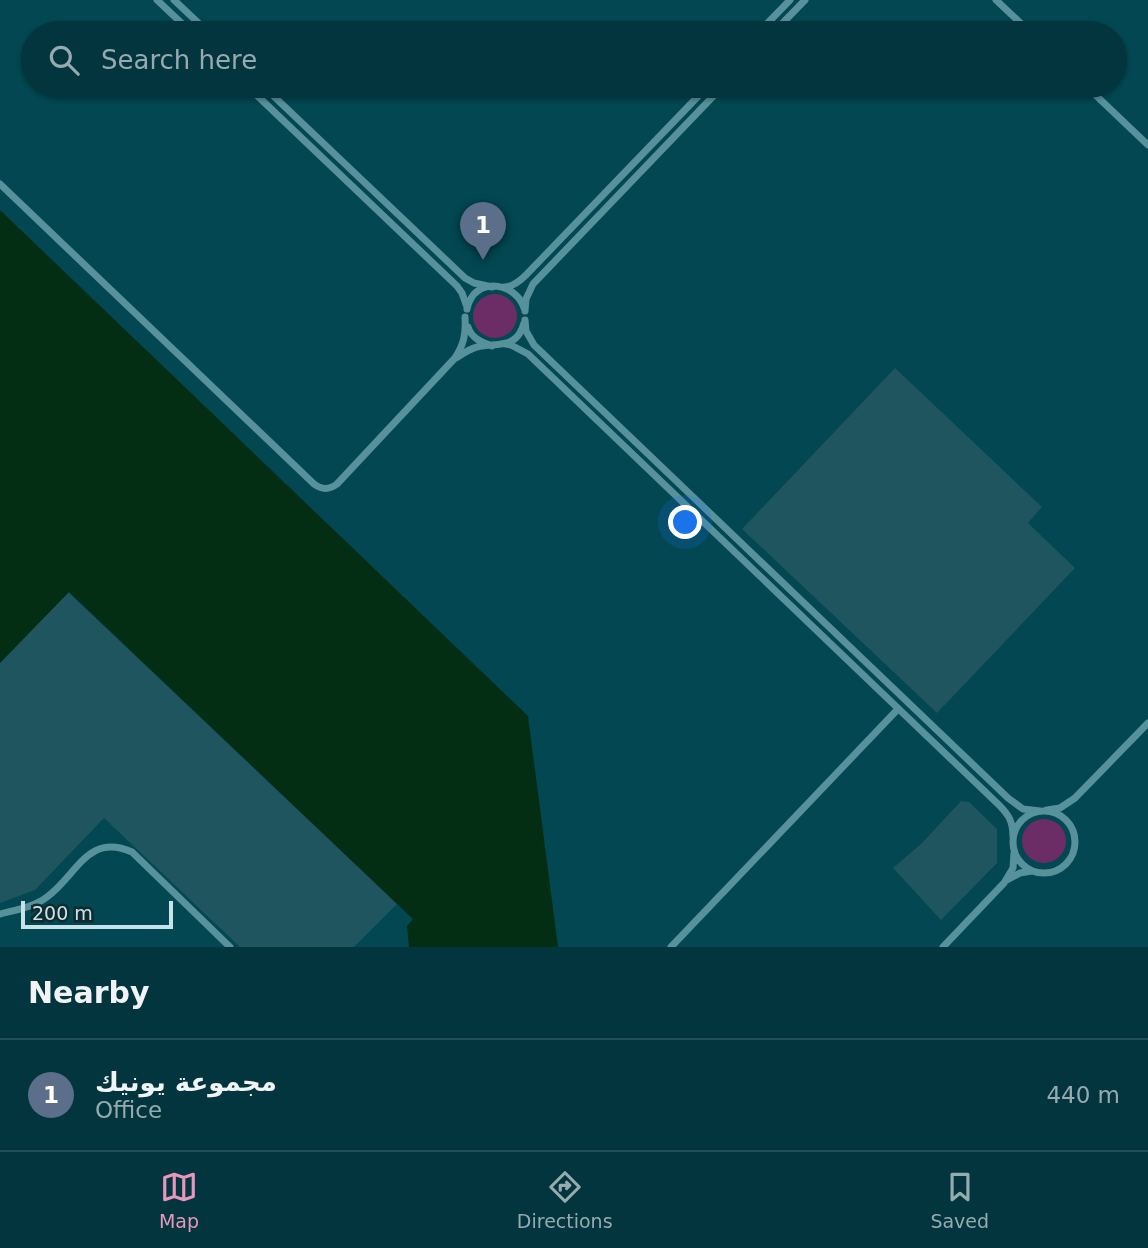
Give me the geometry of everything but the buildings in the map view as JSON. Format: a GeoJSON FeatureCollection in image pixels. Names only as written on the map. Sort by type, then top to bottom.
{"type":"FeatureCollection","features":[{"type":"Feature","properties":{"kind":"street"},"geometry":{"type":"LineString","coordinates":[[157,0],[179,21]]}},
{"type":"Feature","properties":{"kind":"street"},"geometry":{"type":"LineString","coordinates":[[174,0],[196,21]]}},
{"type":"Feature","properties":{"kind":"street"},"geometry":{"type":"LineString","coordinates":[[770,21],[790,0]]}},
{"type":"Feature","properties":{"kind":"street"},"geometry":{"type":"LineString","coordinates":[[785,21],[805,0]]}},
{"type":"Feature","properties":{"kind":"street"},"geometry":{"type":"LineString","coordinates":[[996,0],[1018,21]]}},
{"type":"Feature","properties":{"kind":"street"},"geometry":{"type":"LineString","coordinates":[[260,98],[457,286],[467,307]]}},
{"type":"Feature","properties":{"kind":"street"},"geometry":{"type":"LineString","coordinates":[[276,98],[465,278],[492,287]]}},
{"type":"Feature","properties":{"kind":"street"},"geometry":{"type":"LineString","coordinates":[[0,184],[318,487],[327,489],[337,484],[455,358],[464,342],[467,307],[474,295],[483,288],[509,287],[517,283],[696,98]]}},
{"type":"Feature","properties":{"kind":"street"},"geometry":{"type":"LineString","coordinates":[[711,98],[533,284],[526,299],[526,331],[534,345],[1015,804],[1023,809],[1052,812],[1067,822],[1072,830]]}},
{"type":"Feature","properties":{"kind":"street"},"geometry":{"type":"LineString","coordinates":[[1099,98],[1148,145]]}},
{"type":"Feature","properties":{"kind":"street"},"geometry":{"type":"LineString","coordinates":[[504,287],[522,300],[525,311]]}},
{"type":"Feature","properties":{"kind":"street"},"geometry":{"type":"LineString","coordinates":[[465,317],[470,332],[479,341],[492,346]]}},
{"type":"Feature","properties":{"kind":"street"},"geometry":{"type":"LineString","coordinates":[[506,345],[517,338],[525,320]]}},
{"type":"Feature","properties":{"kind":"street"},"geometry":{"type":"LineString","coordinates":[[455,358],[479,346],[512,345],[528,354],[1007,812],[1013,825],[1013,868],[1004,883],[943,947]]}},
{"type":"Feature","properties":{"kind":"street"},"geometry":{"type":"LineString","coordinates":[[671,947],[898,709]]}},
{"type":"Feature","properties":{"kind":"street"},"geometry":{"type":"LineString","coordinates":[[1013,836],[1022,819],[1031,814],[1060,808],[1075,798],[1148,723]]}},
{"type":"Feature","properties":{"kind":"street"},"geometry":{"type":"LineString","coordinates":[[1004,883],[1020,873],[1049,872],[1065,863],[1074,846],[1069,813],[1075,798]]}},
{"type":"Feature","properties":{"kind":"street"},"geometry":{"type":"LineString","coordinates":[[0,916],[47,898],[89,854],[110,846],[121,847],[132,852],[227,947]]}},
{"type":"Feature","properties":{"kind":"street"},"geometry":{"type":"LineString","coordinates":[[1014,851],[1023,864],[1037,872]]}},
{"type":"Feature","properties":{"kind":"shaded area"},"geometry":{"type":"Polygon","coordinates":[[[0,210],[528,716],[558,947],[409,947],[407,926],[413,919],[69,592],[0,663],[0,210]]]}},
{"type":"Feature","properties":{"kind":"shaded area"},"geometry":{"type":"Polygon","coordinates":[[[495,294],[511,300],[517,316],[511,332],[495,338],[479,332],[473,316],[479,300],[495,294]]]}},
{"type":"Feature","properties":{"kind":"shaded area"},"geometry":{"type":"Polygon","coordinates":[[[895,368],[1042,507],[1028,523],[1075,568],[937,713],[742,529],[895,368]]]}},
{"type":"Feature","properties":{"kind":"shaded area"},"geometry":{"type":"Polygon","coordinates":[[[68,592],[397,904],[354,947],[240,947],[104,818],[35,890],[0,903],[0,663],[68,592]]]}},
{"type":"Feature","properties":{"kind":"shaded area"},"geometry":{"type":"Polygon","coordinates":[[[961,801],[969,802],[997,829],[997,863],[941,920],[893,868],[921,844],[961,801]]]}},
{"type":"Feature","properties":{"kind":"shaded area"},"geometry":{"type":"Polygon","coordinates":[[[1044,819],[1053,820],[1060,825],[1065,832],[1065,850],[1060,857],[1053,862],[1044,863],[1035,862],[1028,857],[1023,850],[1022,841],[1023,832],[1028,825],[1035,820],[1044,819]]]}},
{"type":"Feature","properties":{"kind":"place","name":"مجموعة يونيك"},"geometry":{"type":"Point","coordinates":[483,260]}}]}
